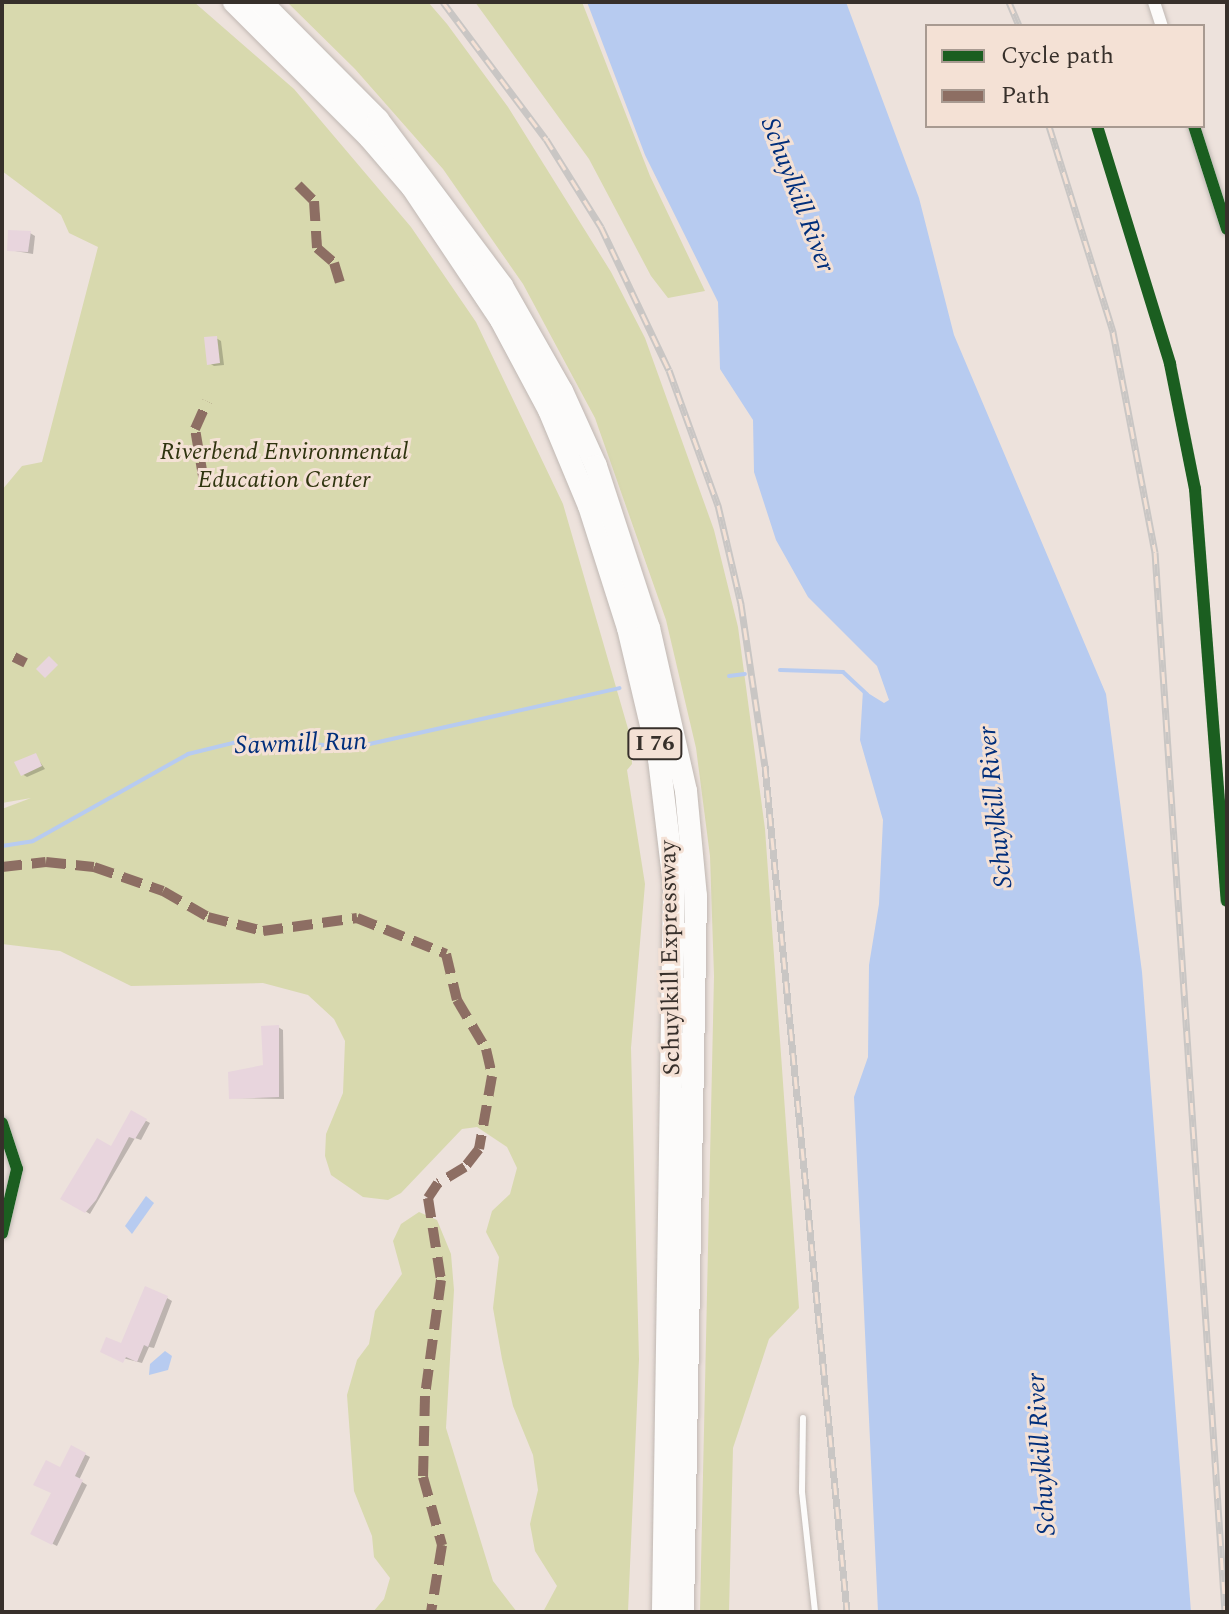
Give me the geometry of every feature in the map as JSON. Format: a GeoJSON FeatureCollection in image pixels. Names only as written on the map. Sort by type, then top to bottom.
{"type":"FeatureCollection","features":[{"type":"Feature","properties":{"kind":"highway","name":"Schuylkill Expressway"},"geometry":{"type":"LineString","coordinates":[[234,2],[370,138],[412,187],[493,306],[549,410],[589,506],[628,628],[661,771],[674,885],[663,1612]]}},
{"type":"Feature","properties":{"kind":"highway","name":"Schuylkill Expressway"},"geometry":{"type":"LineString","coordinates":[[261,2],[378,120],[502,286],[562,391],[596,466],[649,628],[686,791],[696,896],[683,1612]]}},
{"type":"Feature","properties":{"kind":"street"},"geometry":{"type":"LineString","coordinates":[[1154,2],[1161,24]]}},
{"type":"Feature","properties":{"kind":"street"},"geometry":{"type":"LineString","coordinates":[[1195,128],[1227,229]]}},
{"type":"Feature","properties":{"kind":"street"},"geometry":{"type":"LineString","coordinates":[[2,1123],[17,1169],[2,1233]]}},
{"type":"Feature","properties":{"kind":"lane"},"geometry":{"type":"LineString","coordinates":[[803,1418],[802,1492],[815,1612]]}},
{"type":"Feature","properties":{"kind":"green space","name":"Riverbend Environmental Education Center"},"geometry":{"type":"Polygon","coordinates":[[[2,2],[194,2],[294,89],[411,227],[476,322],[563,504],[631,739],[632,764],[627,770],[645,884],[631,1048],[639,1359],[628,1612],[543,1612],[557,1586],[535,1551],[530,1524],[538,1490],[533,1455],[513,1406],[502,1359],[493,1308],[499,1257],[486,1232],[492,1211],[510,1194],[517,1168],[507,1147],[477,1127],[462,1129],[401,1193],[388,1200],[363,1197],[331,1175],[325,1156],[326,1134],[343,1093],[345,1041],[334,1019],[308,995],[263,983],[131,986],[60,951],[2,944],[2,809],[31,798],[2,803],[2,490],[22,466],[42,462],[98,247],[69,233],[61,215],[2,171],[2,2]]]}},
{"type":"Feature","properties":{"kind":"green space"},"geometry":{"type":"Polygon","coordinates":[[[287,2],[428,2],[447,24],[508,107],[611,272],[645,338],[714,530],[738,627],[765,829],[799,1308],[769,1339],[733,1448],[729,1612],[700,1612],[714,976],[710,856],[696,748],[666,620],[595,418],[523,284],[443,169],[355,69],[287,2]]]}},
{"type":"Feature","properties":{"kind":"green space"},"geometry":{"type":"Polygon","coordinates":[[[475,2],[582,2],[650,176],[705,291],[668,298],[651,276],[589,159],[475,2]]]}},
{"type":"Feature","properties":{"kind":"green space"},"geometry":{"type":"Polygon","coordinates":[[[419,1212],[437,1220],[451,1254],[454,1290],[446,1428],[493,1581],[517,1612],[373,1612],[384,1599],[390,1578],[374,1557],[372,1536],[354,1491],[347,1395],[357,1360],[369,1344],[375,1311],[402,1274],[393,1241],[401,1224],[419,1212]]]}},
{"type":"Feature","properties":{"kind":"water","name":"Schuylkill River"},"geometry":{"type":"Polygon","coordinates":[[[587,2],[846,2],[919,198],[954,335],[1106,694],[1142,972],[1191,1612],[878,1612],[854,1097],[868,1057],[869,965],[879,904],[883,820],[860,740],[863,690],[884,703],[889,700],[877,666],[808,597],[776,540],[754,472],[753,420],[720,369],[718,302],[645,155],[587,2]]]}},
{"type":"Feature","properties":{"kind":"water"},"geometry":{"type":"Polygon","coordinates":[[[146,1196],[154,1203],[132,1234],[125,1226],[146,1196]]]}},
{"type":"Feature","properties":{"kind":"water"},"geometry":{"type":"Polygon","coordinates":[[[165,1351],[172,1356],[168,1370],[149,1375],[150,1364],[165,1351]]]}},
{"type":"Feature","properties":{"kind":"building"},"geometry":{"type":"Polygon","coordinates":[[[8,230],[31,231],[28,252],[7,251],[8,230]]]}},
{"type":"Feature","properties":{"kind":"building"},"geometry":{"type":"Polygon","coordinates":[[[217,336],[220,363],[207,365],[204,337],[217,336]]]}},
{"type":"Feature","properties":{"kind":"building"},"geometry":{"type":"Polygon","coordinates":[[[49,656],[58,665],[45,678],[36,669],[49,656]]]}},
{"type":"Feature","properties":{"kind":"building"},"geometry":{"type":"Polygon","coordinates":[[[36,753],[42,766],[21,776],[14,762],[36,753]]]}},
{"type":"Feature","properties":{"kind":"building"},"geometry":{"type":"Polygon","coordinates":[[[279,1025],[279,1097],[229,1099],[228,1072],[263,1065],[261,1026],[279,1025]]]}},
{"type":"Feature","properties":{"kind":"building"},"geometry":{"type":"Polygon","coordinates":[[[131,1110],[147,1119],[135,1139],[129,1137],[96,1200],[85,1213],[60,1199],[97,1138],[111,1146],[131,1110]]]}},
{"type":"Feature","properties":{"kind":"building"},"geometry":{"type":"Polygon","coordinates":[[[145,1286],[168,1296],[148,1347],[144,1345],[137,1362],[126,1357],[123,1363],[100,1352],[106,1337],[121,1343],[145,1286]]]}},
{"type":"Feature","properties":{"kind":"building"},"geometry":{"type":"Polygon","coordinates":[[[71,1445],[86,1453],[75,1476],[83,1480],[52,1545],[30,1534],[51,1493],[33,1485],[46,1460],[60,1467],[71,1445]]]}},
{"type":"Feature","properties":{"kind":"waterway","name":"Sawmill Run"},"geometry":{"type":"LineString","coordinates":[[780,670],[843,672],[867,694]]}},
{"type":"Feature","properties":{"kind":"waterway","name":"Sawmill Run"},"geometry":{"type":"LineString","coordinates":[[729,676],[745,674]]}},
{"type":"Feature","properties":{"kind":"waterway","name":"Sawmill Run"},"geometry":{"type":"LineString","coordinates":[[2,846],[33,841],[188,754],[245,740],[356,747],[619,688]]}},
{"type":"Feature","properties":{"kind":"railway"},"geometry":{"type":"LineString","coordinates":[[443,2],[546,139],[601,227],[669,370],[718,505],[741,604],[765,766],[847,1612]]}},
{"type":"Feature","properties":{"kind":"railway"},"geometry":{"type":"LineString","coordinates":[[1009,2],[1018,24]]}},
{"type":"Feature","properties":{"kind":"railway"},"geometry":{"type":"LineString","coordinates":[[1050,128],[1113,332],[1155,552],[1225,1612]]}},
{"type":"Feature","properties":{"kind":"marked path"},"geometry":{"type":"LineString","coordinates":[[298,185],[314,201],[317,248],[334,263],[343,292]]}},
{"type":"Feature","properties":{"kind":"marked path"},"geometry":{"type":"LineString","coordinates":[[204,482],[195,429],[207,402]]}},
{"type":"Feature","properties":{"kind":"marked path"},"geometry":{"type":"LineString","coordinates":[[14,657],[26,663]]}},
{"type":"Feature","properties":{"kind":"marked path"},"geometry":{"type":"LineString","coordinates":[[2,867],[46,862],[94,867],[163,891],[208,917],[263,931],[357,918],[446,954],[457,1000],[486,1049],[492,1076],[479,1149],[465,1167],[438,1183],[428,1198],[441,1280],[425,1396],[423,1477],[442,1545],[431,1612]]}},
{"type":"Feature","properties":{"kind":"cycle path"},"geometry":{"type":"LineString","coordinates":[[1098,128],[1170,364],[1195,489],[1227,901]]}},
{"type":"Feature","properties":{"kind":"cycle path"},"geometry":{"type":"LineString","coordinates":[[1195,128],[1227,229]]}},
{"type":"Feature","properties":{"kind":"cycle path"},"geometry":{"type":"LineString","coordinates":[[2,1123],[17,1169],[2,1233]]}}]}
